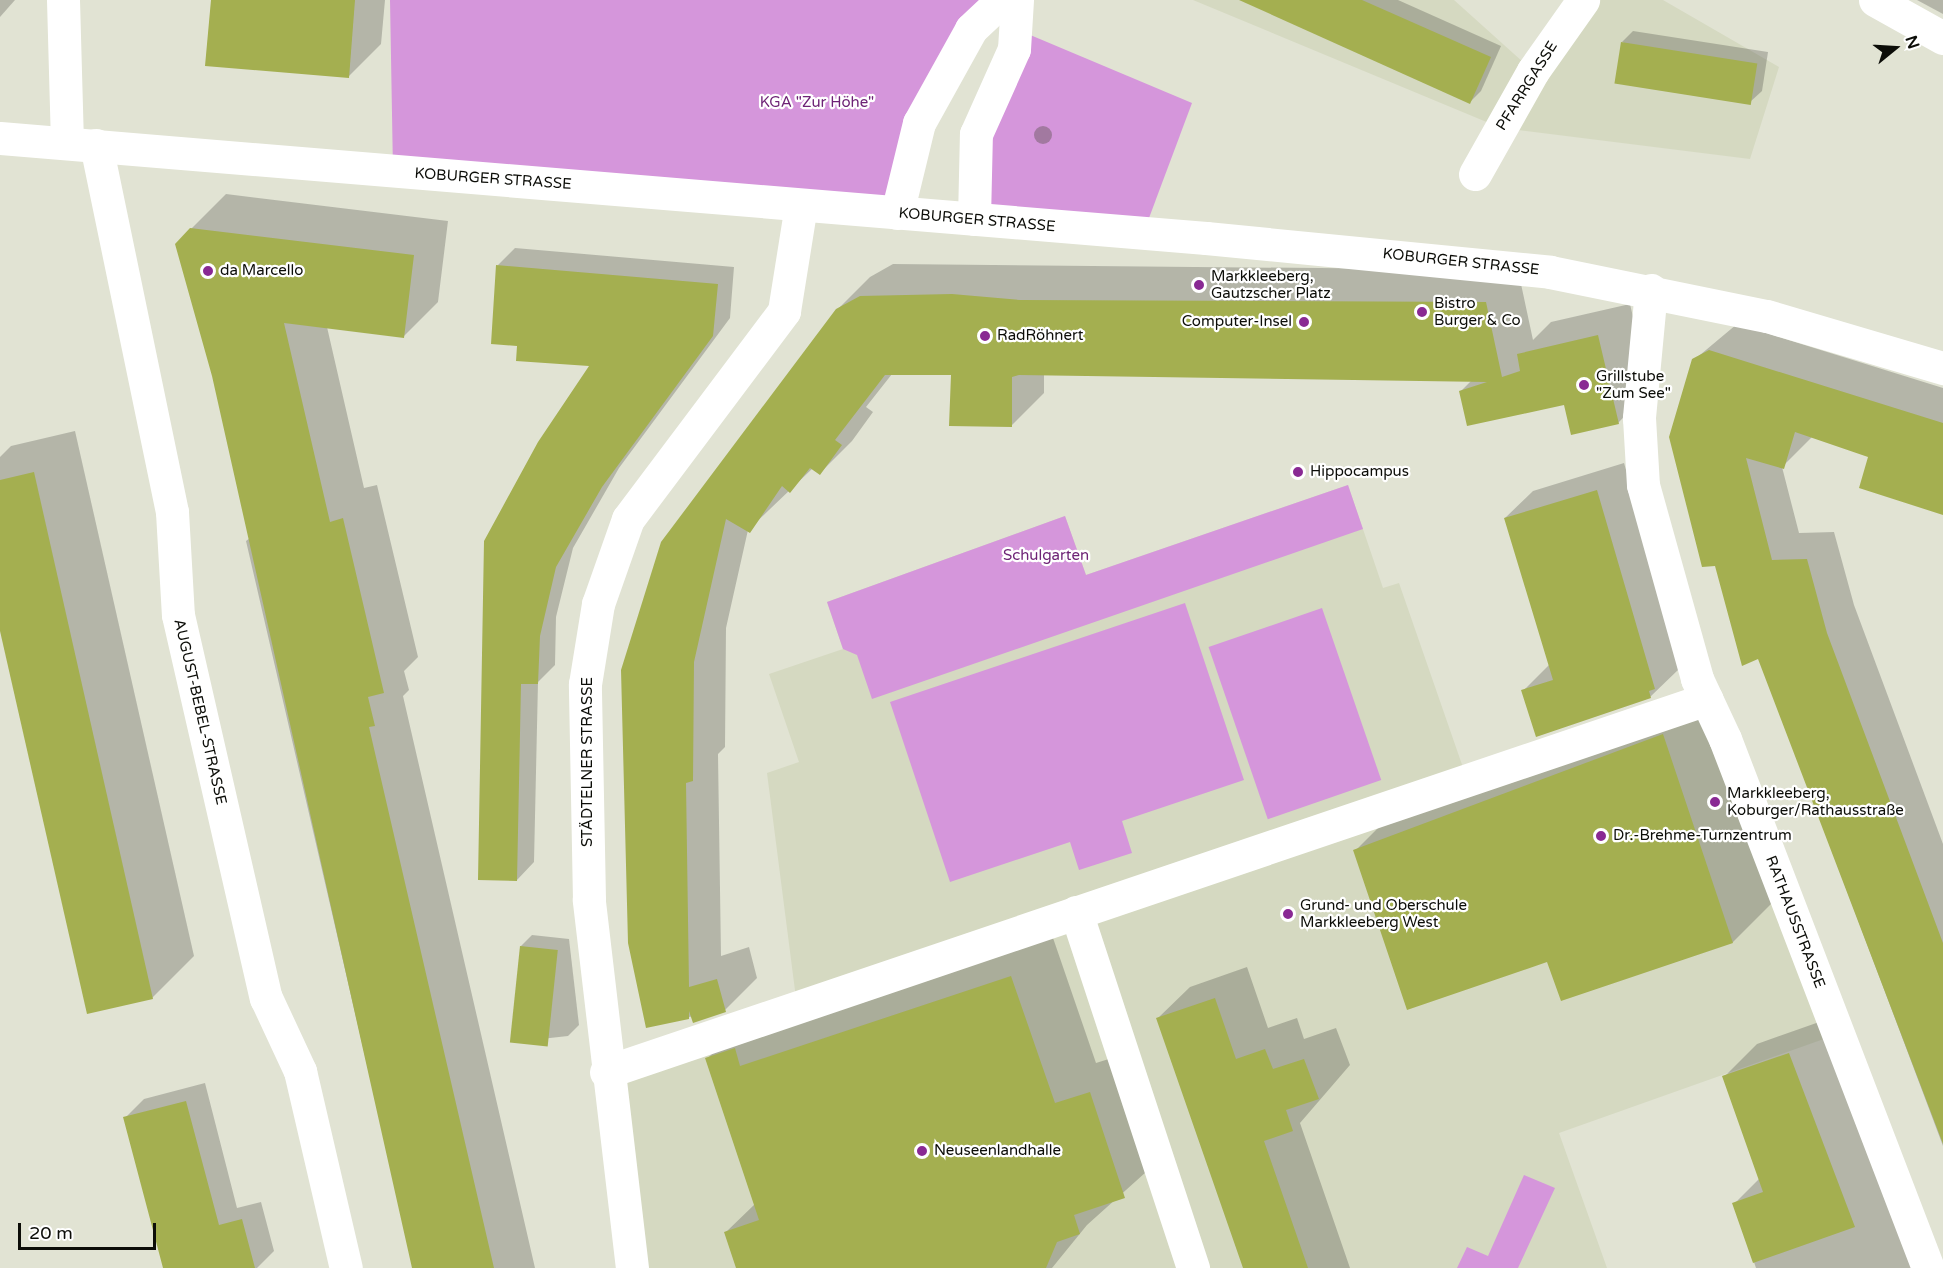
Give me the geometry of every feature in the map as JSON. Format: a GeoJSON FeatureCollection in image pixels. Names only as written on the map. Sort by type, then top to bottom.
{"type":"FeatureCollection","features":[{"type":"Feature","properties":{"kind":"street","name":"AUGUST-BEBEL-STRASSE"},"geometry":{"type":"LineString","coordinates":[[63,0],[82,144],[172,512],[178,615],[266,998],[300,1071],[346,1268]]}},
{"type":"Feature","properties":{"kind":"street"},"geometry":{"type":"LineString","coordinates":[[897,213],[919,123],[971,29],[1002,0]]}},
{"type":"Feature","properties":{"kind":"street"},"geometry":{"type":"LineString","coordinates":[[974,219],[976,134],[1014,49],[1017,0]]}},
{"type":"Feature","properties":{"kind":"street","name":"PFARRGASSE"},"geometry":{"type":"LineString","coordinates":[[1475,174],[1533,71],[1583,0]]}},
{"type":"Feature","properties":{"kind":"street"},"geometry":{"type":"LineString","coordinates":[[1875,0],[1943,38]]}},
{"type":"Feature","properties":{"kind":"street","name":"KOBURGER STRASSE"},"geometry":{"type":"LineString","coordinates":[[0,138],[1440,259],[1651,290],[1767,316],[1943,368]]}},
{"type":"Feature","properties":{"kind":"street","name":"STÄDTELNER STRASSE"},"geometry":{"type":"LineString","coordinates":[[632,1268],[606,1072],[589,900],[585,684],[598,604],[628,519],[784,311],[801,205]]}},
{"type":"Feature","properties":{"kind":"street","name":"RATHAUSSTRASSE"},"geometry":{"type":"LineString","coordinates":[[1651,290],[1639,418],[1643,485],[1702,689],[1928,1268]]}},
{"type":"Feature","properties":{"kind":"street"},"geometry":{"type":"LineString","coordinates":[[606,1072],[1076,912],[1702,689]]}},
{"type":"Feature","properties":{"kind":"street"},"geometry":{"type":"LineString","coordinates":[[1076,912],[1193,1268]]}},
{"type":"Feature","properties":{"kind":"shaded area"},"geometry":{"type":"Polygon","coordinates":[[[1193,0],[1454,0],[1533,71],[1583,0],[1663,0],[1779,67],[1750,159],[1501,128],[1193,0]]]}},
{"type":"Feature","properties":{"kind":"shaded area","name":"Grund- und Oberschule Markkleeberg West"},"geometry":{"type":"Polygon","coordinates":[[[1348,485],[1383,588],[1399,583],[1467,779],[1707,699],[1838,1034],[1559,1133],[1607,1268],[632,1268],[606,1072],[797,1006],[767,773],[799,762],[769,674],[843,649],[827,602],[1065,516],[1086,575],[1348,485]]]}},
{"type":"Feature","properties":{"kind":"green space","name":"KGA \"Zur Höhe\""},"geometry":{"type":"Polygon","coordinates":[[[390,0],[1002,0],[971,29],[897,213],[393,171],[390,0]]]}},
{"type":"Feature","properties":{"kind":"green space"},"geometry":{"type":"Polygon","coordinates":[[[1016,29],[1192,103],[1143,234],[974,219],[1016,29]]]}},
{"type":"Feature","properties":{"kind":"green space","name":"Schulgarten"},"geometry":{"type":"Polygon","coordinates":[[[1348,485],[1363,529],[872,699],[857,655],[843,649],[827,602],[1065,516],[1086,575],[1348,485]]]}},
{"type":"Feature","properties":{"kind":"green space"},"geometry":{"type":"Polygon","coordinates":[[[1185,603],[1244,780],[1122,821],[1132,853],[1079,870],[1070,842],[950,882],[890,702],[1185,603]]]}},
{"type":"Feature","properties":{"kind":"green space"},"geometry":{"type":"Polygon","coordinates":[[[1322,608],[1381,780],[1268,819],[1209,647],[1322,608]]]}},
{"type":"Feature","properties":{"kind":"green space"},"geometry":{"type":"Polygon","coordinates":[[[1524,1175],[1555,1188],[1518,1268],[1457,1268],[1467,1247],[1488,1256],[1524,1175]]]}},
{"type":"Feature","properties":{"kind":"building"},"geometry":{"type":"Polygon","coordinates":[[[211,0],[355,0],[349,78],[205,66],[211,0]]]}},
{"type":"Feature","properties":{"kind":"building"},"geometry":{"type":"Polygon","coordinates":[[[1239,0],[1362,0],[1491,57],[1470,104],[1239,0]]]}},
{"type":"Feature","properties":{"kind":"building"},"geometry":{"type":"Polygon","coordinates":[[[1621,42],[1757,64],[1751,105],[1614,83],[1621,42]]]}},
{"type":"Feature","properties":{"kind":"building"},"geometry":{"type":"Polygon","coordinates":[[[190,228],[414,255],[404,338],[284,323],[330,522],[343,518],[384,693],[368,697],[375,726],[369,727],[494,1268],[412,1268],[212,376],[175,244],[190,228]]]}},
{"type":"Feature","properties":{"kind":"building"},"geometry":{"type":"Polygon","coordinates":[[[496,265],[718,284],[713,336],[602,487],[556,567],[540,636],[538,684],[521,684],[517,881],[478,880],[484,541],[538,442],[589,366],[516,361],[517,346],[491,344],[496,265]]]}},
{"type":"Feature","properties":{"kind":"building"},"geometry":{"type":"Polygon","coordinates":[[[952,294],[1020,300],[1486,302],[1502,377],[1520,371],[1517,354],[1598,335],[1619,424],[1571,435],[1564,405],[1467,426],[1459,391],[1487,382],[1019,375],[1012,377],[1012,427],[949,426],[951,375],[885,375],[835,440],[842,445],[820,475],[810,468],[790,493],[782,486],[750,533],[726,519],[694,662],[693,781],[686,783],[689,987],[717,979],[726,1012],[693,1023],[689,1011],[689,1019],[646,1028],[628,943],[621,670],[661,542],[836,309],[860,296],[952,294]]]}},
{"type":"Feature","properties":{"kind":"building"},"geometry":{"type":"Polygon","coordinates":[[[1709,350],[1943,423],[1943,515],[1859,488],[1868,457],[1795,432],[1784,469],[1746,458],[1772,560],[1807,559],[1827,633],[1943,943],[1943,1144],[1758,659],[1742,666],[1715,566],[1702,567],[1669,437],[1692,359],[1709,350]]]}},
{"type":"Feature","properties":{"kind":"building"},"geometry":{"type":"Polygon","coordinates":[[[34,472],[153,999],[87,1014],[0,631],[0,480],[34,472]]]}},
{"type":"Feature","properties":{"kind":"building"},"geometry":{"type":"Polygon","coordinates":[[[1597,490],[1655,689],[1649,691],[1651,698],[1536,737],[1521,690],[1553,680],[1504,518],[1597,490]]]}},
{"type":"Feature","properties":{"kind":"building"},"geometry":{"type":"Polygon","coordinates":[[[1663,734],[1733,943],[1561,1001],[1547,962],[1407,1010],[1353,850],[1663,734]]]}},
{"type":"Feature","properties":{"kind":"building"},"geometry":{"type":"Polygon","coordinates":[[[520,946],[558,950],[548,1046],[510,1042],[520,946]]]}},
{"type":"Feature","properties":{"kind":"building","name":"Neuseenlandhalle"},"geometry":{"type":"Polygon","coordinates":[[[1011,976],[1055,1103],[1090,1092],[1125,1198],[1074,1215],[1080,1234],[1057,1242],[1046,1268],[736,1268],[724,1232],[759,1220],[705,1058],[735,1048],[740,1066],[1011,976]]]}},
{"type":"Feature","properties":{"kind":"building"},"geometry":{"type":"Polygon","coordinates":[[[1215,998],[1236,1059],[1265,1049],[1273,1069],[1304,1059],[1319,1099],[1286,1110],[1293,1131],[1264,1141],[1308,1268],[1243,1268],[1156,1018],[1215,998]]]}},
{"type":"Feature","properties":{"kind":"building"},"geometry":{"type":"Polygon","coordinates":[[[1789,1053],[1855,1227],[1753,1263],[1732,1203],[1763,1192],[1722,1076],[1789,1053]]]}},
{"type":"Feature","properties":{"kind":"building"},"geometry":{"type":"Polygon","coordinates":[[[186,1101],[219,1225],[242,1219],[255,1268],[163,1268],[123,1117],[186,1101]]]}},
{"type":"Feature","properties":{"kind":"place","name":"da Marcello"},"geometry":{"type":"Point","coordinates":[208,271]}},
{"type":"Feature","properties":{"kind":"place","name":"Markkleeberg, Gautzscher Platz"},"geometry":{"type":"Point","coordinates":[1199,285]}},
{"type":"Feature","properties":{"kind":"place","name":"Bistro Burger & Co"},"geometry":{"type":"Point","coordinates":[1422,312]}},
{"type":"Feature","properties":{"kind":"place","name":"Computer-Insel"},"geometry":{"type":"Point","coordinates":[1304,322]}},
{"type":"Feature","properties":{"kind":"place","name":"RadRöhnert"},"geometry":{"type":"Point","coordinates":[985,336]}},
{"type":"Feature","properties":{"kind":"place","name":"Grillstube \"Zum See\""},"geometry":{"type":"Point","coordinates":[1584,385]}},
{"type":"Feature","properties":{"kind":"place","name":"Hippocampus"},"geometry":{"type":"Point","coordinates":[1298,472]}},
{"type":"Feature","properties":{"kind":"place","name":"Markkleeberg, Koburger/Rathausstraße"},"geometry":{"type":"Point","coordinates":[1715,802]}},
{"type":"Feature","properties":{"kind":"place","name":"Dr.-Brehme-Turnzentrum"},"geometry":{"type":"Point","coordinates":[1601,836]}},
{"type":"Feature","properties":{"kind":"place","name":"Grund- und Oberschule Markkleeberg West"},"geometry":{"type":"Point","coordinates":[1288,914]}},
{"type":"Feature","properties":{"kind":"place","name":"Neuseenlandhalle"},"geometry":{"type":"Point","coordinates":[922,1151]}}]}
